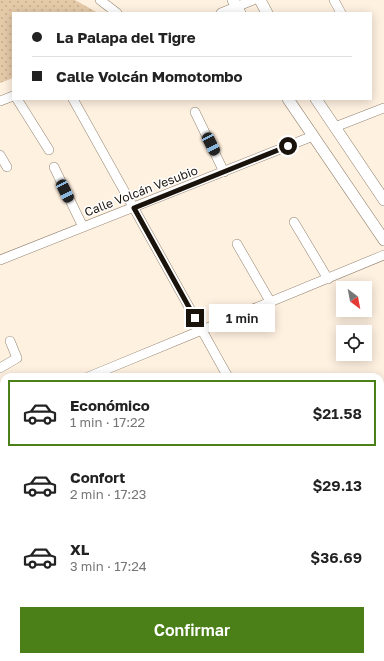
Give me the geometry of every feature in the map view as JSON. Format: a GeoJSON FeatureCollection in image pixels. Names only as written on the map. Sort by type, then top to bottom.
{"type":"FeatureCollection","features":[{"type":"Feature","properties":{"kind":"street"},"geometry":{"type":"LineString","coordinates":[[100,0],[116,12]]}},
{"type":"Feature","properties":{"kind":"street"},"geometry":{"type":"LineString","coordinates":[[224,12],[253,0]]}},
{"type":"Feature","properties":{"kind":"street"},"geometry":{"type":"LineString","coordinates":[[260,0],[266,12]]}},
{"type":"Feature","properties":{"kind":"street"},"geometry":{"type":"LineString","coordinates":[[334,0],[340,12]]}},
{"type":"Feature","properties":{"kind":"street"},"geometry":{"type":"LineString","coordinates":[[0,102],[12,96]]}},
{"type":"Feature","properties":{"kind":"street"},"geometry":{"type":"LineString","coordinates":[[18,100],[49,150]]}},
{"type":"Feature","properties":{"kind":"street"},"geometry":{"type":"LineString","coordinates":[[74,100],[226,373]]}},
{"type":"Feature","properties":{"kind":"street"},"geometry":{"type":"LineString","coordinates":[[289,100],[384,240]]}},
{"type":"Feature","properties":{"kind":"street"},"geometry":{"type":"LineString","coordinates":[[317,100],[384,200]]}},
{"type":"Feature","properties":{"kind":"street"},"geometry":{"type":"LineString","coordinates":[[335,128],[384,108]]}},
{"type":"Feature","properties":{"kind":"street"},"geometry":{"type":"LineString","coordinates":[[194,112],[224,172]]}},
{"type":"Feature","properties":{"kind":"street","name":"Calle Volcán Vesubio"},"geometry":{"type":"LineString","coordinates":[[0,260],[313,136]]}},
{"type":"Feature","properties":{"kind":"street"},"geometry":{"type":"LineString","coordinates":[[0,155],[7,167]]}},
{"type":"Feature","properties":{"kind":"street"},"geometry":{"type":"LineString","coordinates":[[54,167],[83,227]]}},
{"type":"Feature","properties":{"kind":"street"},"geometry":{"type":"LineString","coordinates":[[294,222],[328,279]]}},
{"type":"Feature","properties":{"kind":"street"},"geometry":{"type":"LineString","coordinates":[[237,244],[271,303]]}},
{"type":"Feature","properties":{"kind":"street"},"geometry":{"type":"LineString","coordinates":[[98,373],[202,332],[384,255]]}},
{"type":"Feature","properties":{"kind":"street"},"geometry":{"type":"LineString","coordinates":[[0,368],[18,358],[10,341]]}},
{"type":"Feature","properties":{"kind":"shaded area"},"geometry":{"type":"Polygon","coordinates":[[[0,0],[75,0],[96,12],[12,12],[12,78],[0,83],[0,0]]]}},
{"type":"Feature","properties":{"kind":"route"},"geometry":{"type":"LineString","coordinates":[[195,318],[134,208],[288,146]]}}]}
